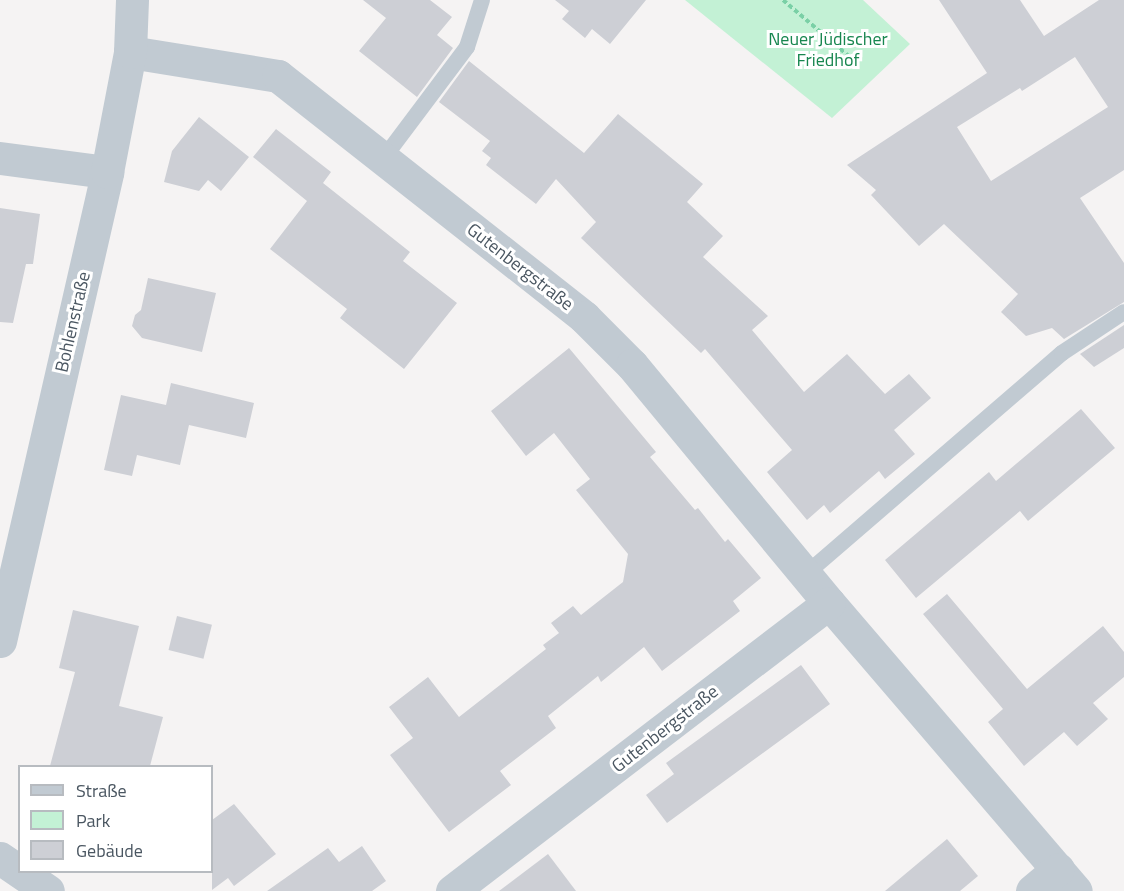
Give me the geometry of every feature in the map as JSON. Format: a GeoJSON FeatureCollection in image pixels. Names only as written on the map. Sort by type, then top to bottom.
{"type":"FeatureCollection","features":[{"type":"Feature","properties":{"kind":"street","name":"Bohlenstraße"},"geometry":{"type":"LineString","coordinates":[[0,641],[107,172],[130,52],[132,0]]}},
{"type":"Feature","properties":{"kind":"street","name":"Gutenbergstraße"},"geometry":{"type":"LineString","coordinates":[[130,52],[279,76],[592,325],[632,365],[830,603],[1067,880],[1032,891]]}},
{"type":"Feature","properties":{"kind":"street"},"geometry":{"type":"LineString","coordinates":[[0,158],[107,172]]}},
{"type":"Feature","properties":{"kind":"street","name":"Gutenbergstraße"},"geometry":{"type":"LineString","coordinates":[[452,891],[830,603]]}},
{"type":"Feature","properties":{"kind":"street"},"geometry":{"type":"LineString","coordinates":[[0,858],[18,870]]}},
{"type":"Feature","properties":{"kind":"street"},"geometry":{"type":"LineString","coordinates":[[22,873],[48,891]]}},
{"type":"Feature","properties":{"kind":"lane"},"geometry":{"type":"LineString","coordinates":[[383,159],[467,47],[482,0]]}},
{"type":"Feature","properties":{"kind":"lane"},"geometry":{"type":"LineString","coordinates":[[806,574],[1062,353],[1124,312]]}},
{"type":"Feature","properties":{"kind":"path"},"geometry":{"type":"LineString","coordinates":[[783,0],[850,58]]}},
{"type":"Feature","properties":{"kind":"green space","name":"Neuer Jüdischer Friedhof"},"geometry":{"type":"Polygon","coordinates":[[[685,0],[863,0],[910,44],[832,118],[685,0]]]}},
{"type":"Feature","properties":{"kind":"building"},"geometry":{"type":"Polygon","coordinates":[[[363,0],[430,0],[452,17],[437,35],[453,48],[417,97],[359,51],[386,18],[363,0]]]}},
{"type":"Feature","properties":{"kind":"building"},"geometry":{"type":"Polygon","coordinates":[[[555,0],[646,0],[610,44],[592,29],[585,38],[562,19],[569,11],[555,0]]]}},
{"type":"Feature","properties":{"kind":"building"},"geometry":{"type":"Polygon","coordinates":[[[939,0],[1020,0],[1044,36],[1099,0],[1124,0],[1124,170],[1080,198],[1124,263],[1124,302],[1064,339],[1052,328],[1026,336],[1001,312],[1018,294],[944,224],[919,246],[871,195],[876,190],[847,165],[987,73],[939,0]],[[1075,57],[1022,91],[1020,88],[957,127],[991,181],[1108,107],[1075,57]]]}},
{"type":"Feature","properties":{"kind":"building"},"geometry":{"type":"Polygon","coordinates":[[[469,61],[584,153],[618,114],[703,184],[687,202],[723,236],[703,257],[768,316],[752,330],[804,392],[847,354],[885,394],[909,374],[931,398],[894,430],[915,454],[885,479],[879,471],[830,513],[824,505],[807,520],[767,472],[792,450],[705,349],[701,353],[581,238],[596,222],[556,179],[536,204],[486,165],[491,158],[482,151],[490,141],[439,102],[469,61]]]}},
{"type":"Feature","properties":{"kind":"building"},"geometry":{"type":"Polygon","coordinates":[[[199,117],[249,157],[221,191],[208,180],[199,191],[164,182],[172,151],[199,117]]]}},
{"type":"Feature","properties":{"kind":"building"},"geometry":{"type":"Polygon","coordinates":[[[276,129],[331,172],[323,183],[410,252],[403,261],[457,303],[404,369],[340,318],[347,309],[270,249],[307,201],[253,157],[276,129]]]}},
{"type":"Feature","properties":{"kind":"building"},"geometry":{"type":"Polygon","coordinates":[[[0,208],[40,214],[33,264],[26,264],[13,323],[0,322],[0,208]]]}},
{"type":"Feature","properties":{"kind":"building"},"geometry":{"type":"Polygon","coordinates":[[[148,278],[216,293],[202,352],[142,338],[132,326],[135,315],[141,310],[148,278]]]}},
{"type":"Feature","properties":{"kind":"building"},"geometry":{"type":"Polygon","coordinates":[[[1124,325],[1124,348],[1094,367],[1080,354],[1124,325]]]}},
{"type":"Feature","properties":{"kind":"building"},"geometry":{"type":"Polygon","coordinates":[[[569,348],[656,452],[650,457],[695,510],[698,508],[725,542],[728,539],[761,578],[733,601],[740,611],[662,671],[644,647],[601,682],[598,676],[548,716],[556,728],[500,771],[511,785],[449,832],[390,755],[413,738],[389,707],[428,677],[459,717],[546,649],[543,645],[559,633],[551,623],[573,606],[581,615],[623,582],[628,554],[576,490],[590,479],[554,433],[526,456],[491,411],[569,348]]]}},
{"type":"Feature","properties":{"kind":"building"},"geometry":{"type":"Polygon","coordinates":[[[171,383],[254,403],[246,438],[189,425],[180,465],[137,455],[132,476],[104,470],[121,395],[166,405],[171,383]]]}},
{"type":"Feature","properties":{"kind":"building"},"geometry":{"type":"Polygon","coordinates":[[[1081,409],[1115,448],[1028,521],[1020,511],[916,598],[885,560],[989,472],[996,481],[1081,409]]]}},
{"type":"Feature","properties":{"kind":"building"},"geometry":{"type":"Polygon","coordinates":[[[947,594],[1027,689],[1103,626],[1124,652],[1124,677],[1093,703],[1108,719],[1077,746],[1064,732],[1024,766],[988,722],[1003,709],[923,614],[947,594]]]}},
{"type":"Feature","properties":{"kind":"building"},"geometry":{"type":"Polygon","coordinates":[[[73,610],[139,626],[119,706],[163,717],[150,765],[50,765],[75,672],[59,668],[73,610]]]}},
{"type":"Feature","properties":{"kind":"building"},"geometry":{"type":"Polygon","coordinates":[[[177,616],[212,625],[203,659],[169,650],[177,616]]]}},
{"type":"Feature","properties":{"kind":"building"},"geometry":{"type":"Polygon","coordinates":[[[801,665],[830,704],[667,823],[646,795],[674,774],[666,763],[801,665]]]}},
{"type":"Feature","properties":{"kind":"building"},"geometry":{"type":"Polygon","coordinates":[[[234,804],[276,854],[234,886],[228,878],[212,890],[213,819],[234,804]]]}},
{"type":"Feature","properties":{"kind":"building"},"geometry":{"type":"Polygon","coordinates":[[[947,839],[978,876],[960,891],[885,891],[947,839]]]}},
{"type":"Feature","properties":{"kind":"building"},"geometry":{"type":"Polygon","coordinates":[[[362,846],[386,881],[372,891],[267,891],[328,848],[339,862],[362,846]]]}},
{"type":"Feature","properties":{"kind":"building"},"geometry":{"type":"Polygon","coordinates":[[[548,854],[576,891],[499,891],[548,854]]]}}]}
